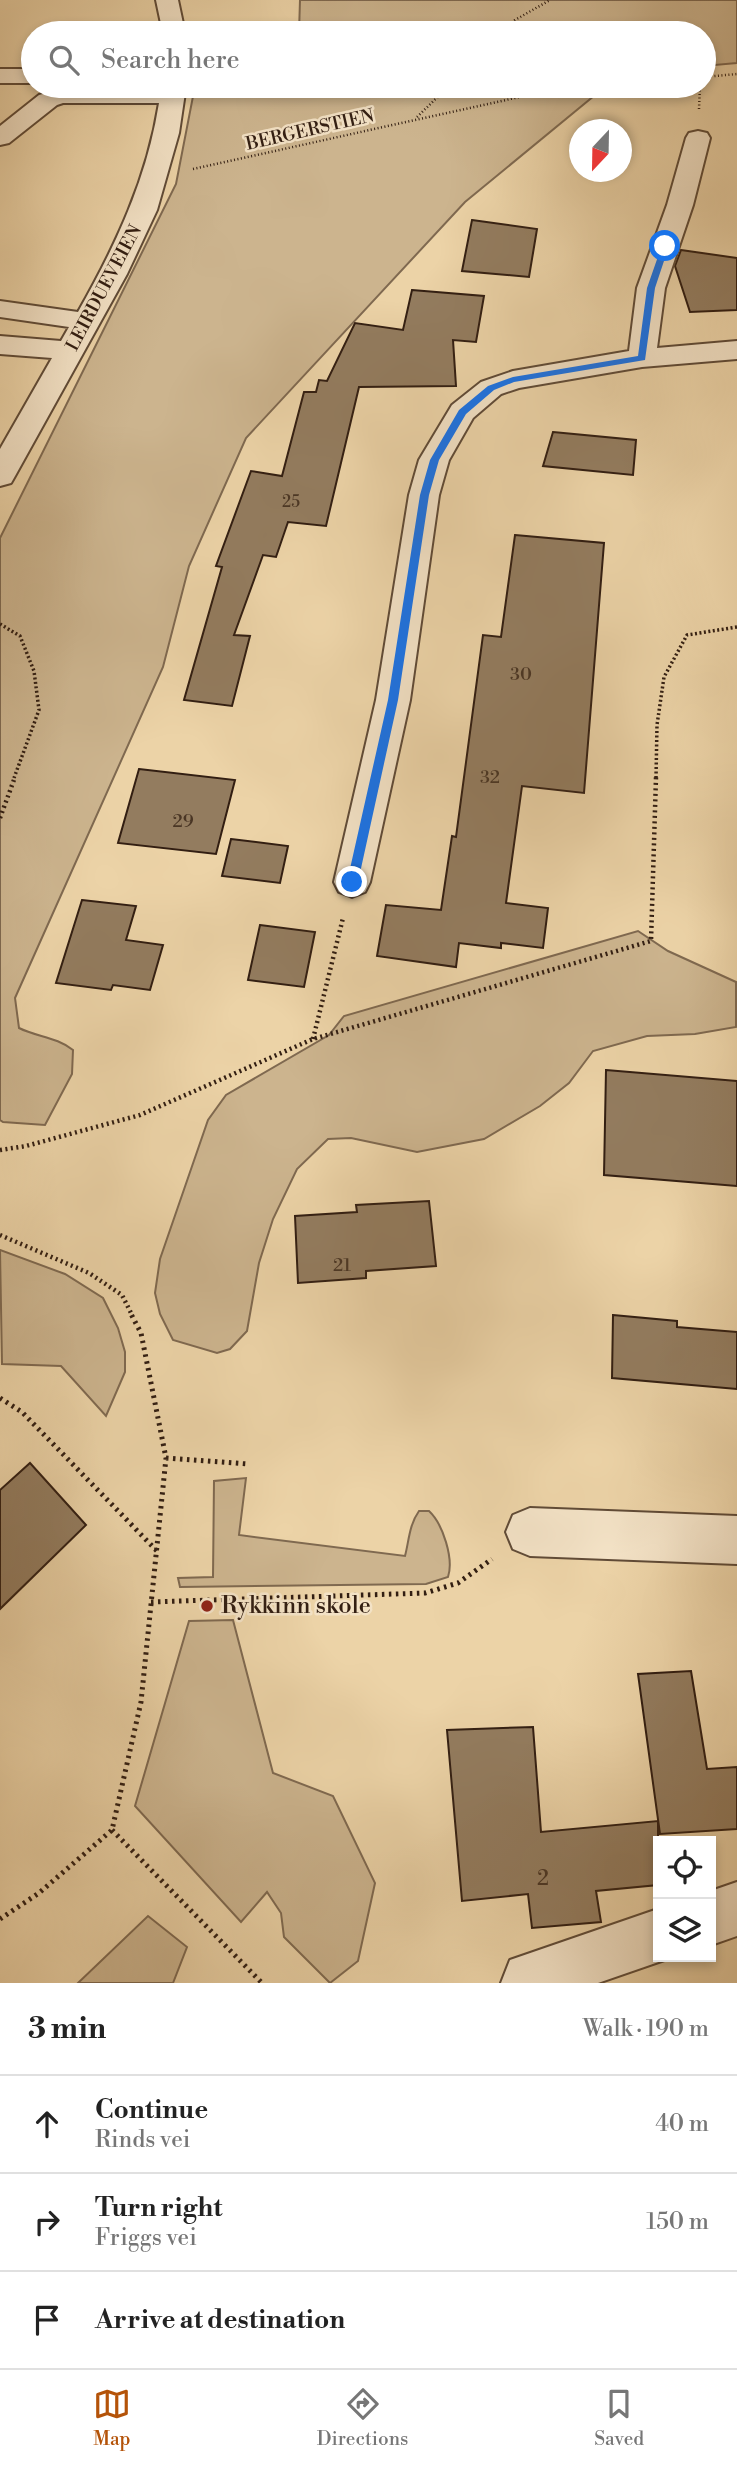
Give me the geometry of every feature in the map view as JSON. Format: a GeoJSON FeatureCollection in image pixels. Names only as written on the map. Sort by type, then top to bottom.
{"type":"FeatureCollection","features":[{"type":"Feature","properties":{"kind":"street"},"geometry":{"type":"LineString","coordinates":[[167,0],[171,21]]}},
{"type":"Feature","properties":{"kind":"street"},"geometry":{"type":"LineString","coordinates":[[0,76],[21,76]]}},
{"type":"Feature","properties":{"kind":"street"},"geometry":{"type":"LineString","coordinates":[[0,138],[48,100],[54,98]]}},
{"type":"Feature","properties":{"kind":"street","name":"LEIRDUEVEIEN"},"geometry":{"type":"LineString","coordinates":[[0,477],[113,274],[144,210],[156,176],[173,98]]}},
{"type":"Feature","properties":{"kind":"street"},"geometry":{"type":"LineString","coordinates":[[642,358],[651,288],[680,205],[698,138]]}},
{"type":"Feature","properties":{"kind":"street"},"geometry":{"type":"LineString","coordinates":[[0,309],[86,321]]}},
{"type":"Feature","properties":{"kind":"street"},"geometry":{"type":"LineString","coordinates":[[0,345],[71,351]]}},
{"type":"Feature","properties":{"kind":"street"},"geometry":{"type":"LineString","coordinates":[[352,882],[393,700],[424,495],[434,460],[462,412],[491,388],[513,380],[642,358],[737,350]]}},
{"type":"Feature","properties":{"kind":"street"},"geometry":{"type":"LineString","coordinates":[[530,1532],[737,1540]]}},
{"type":"Feature","properties":{"kind":"street"},"geometry":{"type":"LineString","coordinates":[[716,1916],[737,1909]]}},
{"type":"Feature","properties":{"kind":"street"},"geometry":{"type":"LineString","coordinates":[[528,1983],[529,1979],[653,1938]]}},
{"type":"Feature","properties":{"kind":"path"},"geometry":{"type":"LineString","coordinates":[[514,21],[550,0]]}},
{"type":"Feature","properties":{"kind":"path"},"geometry":{"type":"LineString","coordinates":[[716,76],[737,74]]}},
{"type":"Feature","properties":{"kind":"path"},"geometry":{"type":"LineString","coordinates":[[417,118],[437,98]]}},
{"type":"Feature","properties":{"kind":"path","name":"BERGERSTIEN"},"geometry":{"type":"LineString","coordinates":[[156,176],[514,98]]}},
{"type":"Feature","properties":{"kind":"path"},"geometry":{"type":"LineString","coordinates":[[0,624],[20,636],[34,671],[39,710],[0,818]]}},
{"type":"Feature","properties":{"kind":"path"},"geometry":{"type":"LineString","coordinates":[[0,1150],[26,1146],[141,1115],[313,1039],[651,941],[657,725],[664,677],[687,635],[737,627]]}},
{"type":"Feature","properties":{"kind":"path"},"geometry":{"type":"LineString","coordinates":[[313,1039],[352,882]]}},
{"type":"Feature","properties":{"kind":"path"},"geometry":{"type":"LineString","coordinates":[[0,1235],[89,1273],[122,1295],[141,1333],[166,1458],[141,1702],[112,1830],[39,1893],[0,1919]]}},
{"type":"Feature","properties":{"kind":"path"},"geometry":{"type":"LineString","coordinates":[[0,1398],[22,1412],[157,1551]]}},
{"type":"Feature","properties":{"kind":"path"},"geometry":{"type":"LineString","coordinates":[[166,1458],[248,1464]]}},
{"type":"Feature","properties":{"kind":"path"},"geometry":{"type":"LineString","coordinates":[[151,1602],[425,1593],[458,1583],[530,1532]]}},
{"type":"Feature","properties":{"kind":"path"},"geometry":{"type":"LineString","coordinates":[[112,1830],[262,1983]]}},
{"type":"Feature","properties":{"kind":"shaded area"},"geometry":{"type":"Polygon","coordinates":[[[300,0],[737,0],[737,63],[716,65],[716,21],[299,21],[300,0]]]}},
{"type":"Feature","properties":{"kind":"shaded area"},"geometry":{"type":"Polygon","coordinates":[[[193,98],[591,98],[465,202],[246,438],[189,566],[163,667],[15,998],[19,1028],[60,1042],[73,1050],[72,1074],[45,1125],[3,1122],[0,1120],[0,538],[176,184],[193,98]]]}},
{"type":"Feature","properties":{"kind":"shaded area"},"geometry":{"type":"Polygon","coordinates":[[[638,931],[668,951],[736,982],[736,1027],[695,1034],[647,1036],[593,1051],[569,1083],[540,1106],[484,1139],[417,1152],[351,1138],[328,1139],[297,1169],[273,1219],[259,1263],[247,1331],[230,1349],[217,1353],[173,1340],[160,1314],[155,1293],[160,1259],[208,1120],[226,1095],[329,1035],[344,1016],[638,931]]]}},
{"type":"Feature","properties":{"kind":"shaded area"},"geometry":{"type":"Polygon","coordinates":[[[0,1250],[65,1274],[103,1298],[118,1328],[125,1352],[125,1372],[106,1416],[61,1366],[2,1364],[0,1250]]]}},
{"type":"Feature","properties":{"kind":"shaded area"},"geometry":{"type":"Polygon","coordinates":[[[246,1478],[239,1535],[405,1556],[416,1516],[419,1511],[429,1511],[439,1524],[446,1542],[450,1561],[448,1577],[426,1584],[180,1587],[178,1578],[213,1577],[214,1481],[246,1478]]]}},
{"type":"Feature","properties":{"kind":"shaded area"},"geometry":{"type":"Polygon","coordinates":[[[233,1620],[273,1773],[333,1796],[375,1883],[358,1961],[330,1983],[284,1937],[281,1913],[267,1892],[241,1922],[135,1806],[189,1621],[233,1620]]]}},
{"type":"Feature","properties":{"kind":"shaded area"},"geometry":{"type":"Polygon","coordinates":[[[148,1916],[187,1947],[173,1983],[78,1983],[148,1916]]]}},
{"type":"Feature","properties":{"kind":"building"},"geometry":{"type":"Polygon","coordinates":[[[472,220],[537,229],[529,277],[462,271],[472,220]]]}},
{"type":"Feature","properties":{"kind":"building"},"geometry":{"type":"Polygon","coordinates":[[[681,250],[737,258],[737,310],[690,312],[675,266],[681,250]]]}},
{"type":"Feature","properties":{"kind":"building"},"geometry":{"type":"Polygon","coordinates":[[[412,290],[484,296],[476,342],[453,340],[456,386],[359,387],[326,526],[288,522],[276,557],[263,555],[234,635],[250,636],[232,706],[184,700],[222,567],[216,566],[251,471],[282,476],[304,392],[316,392],[319,380],[327,381],[355,323],[403,330],[412,290]]]}},
{"type":"Feature","properties":{"kind":"building"},"geometry":{"type":"Polygon","coordinates":[[[553,432],[636,440],[633,475],[543,466],[553,432]]]}},
{"type":"Feature","properties":{"kind":"building"},"geometry":{"type":"Polygon","coordinates":[[[515,535],[604,543],[584,793],[522,786],[506,903],[548,908],[543,948],[501,943],[501,948],[459,943],[456,967],[377,956],[386,905],[441,910],[452,836],[456,837],[483,635],[501,637],[515,535]]]}},
{"type":"Feature","properties":{"kind":"building"},"geometry":{"type":"Polygon","coordinates":[[[139,769],[235,780],[216,854],[118,843],[139,769]]]}},
{"type":"Feature","properties":{"kind":"building"},"geometry":{"type":"Polygon","coordinates":[[[231,839],[288,846],[280,883],[222,876],[231,839]]]}},
{"type":"Feature","properties":{"kind":"building"},"geometry":{"type":"Polygon","coordinates":[[[82,900],[136,906],[126,940],[163,945],[150,990],[113,985],[111,990],[56,983],[82,900]]]}},
{"type":"Feature","properties":{"kind":"building"},"geometry":{"type":"Polygon","coordinates":[[[260,925],[315,932],[304,987],[248,980],[260,925]]]}},
{"type":"Feature","properties":{"kind":"building"},"geometry":{"type":"Polygon","coordinates":[[[606,1070],[737,1081],[737,1186],[604,1175],[606,1070]]]}},
{"type":"Feature","properties":{"kind":"building"},"geometry":{"type":"Polygon","coordinates":[[[429,1201],[436,1266],[366,1271],[366,1278],[298,1283],[295,1216],[357,1212],[356,1205],[429,1201]]]}},
{"type":"Feature","properties":{"kind":"building"},"geometry":{"type":"Polygon","coordinates":[[[613,1315],[677,1321],[677,1327],[737,1332],[737,1389],[612,1378],[613,1315]]]}},
{"type":"Feature","properties":{"kind":"building"},"geometry":{"type":"Polygon","coordinates":[[[30,1463],[86,1525],[0,1609],[0,1490],[30,1463]]]}},
{"type":"Feature","properties":{"kind":"building"},"geometry":{"type":"Polygon","coordinates":[[[691,1671],[707,1769],[737,1767],[737,1829],[660,1834],[638,1674],[691,1671]]]}},
{"type":"Feature","properties":{"kind":"building"},"geometry":{"type":"Polygon","coordinates":[[[533,1727],[541,1832],[658,1821],[658,1836],[653,1836],[653,1885],[596,1891],[601,1922],[532,1928],[528,1894],[462,1901],[447,1730],[533,1727]]]}},
{"type":"Feature","properties":{"kind":"place","name":"Rykkinn skole"},"geometry":{"type":"Point","coordinates":[207,1606]}},
{"type":"Feature","properties":{"kind":"route"},"geometry":{"type":"LineString","coordinates":[[352,882],[393,700],[424,495],[434,460],[462,412],[491,388],[513,380],[642,358],[651,288],[665,246]]}}]}
